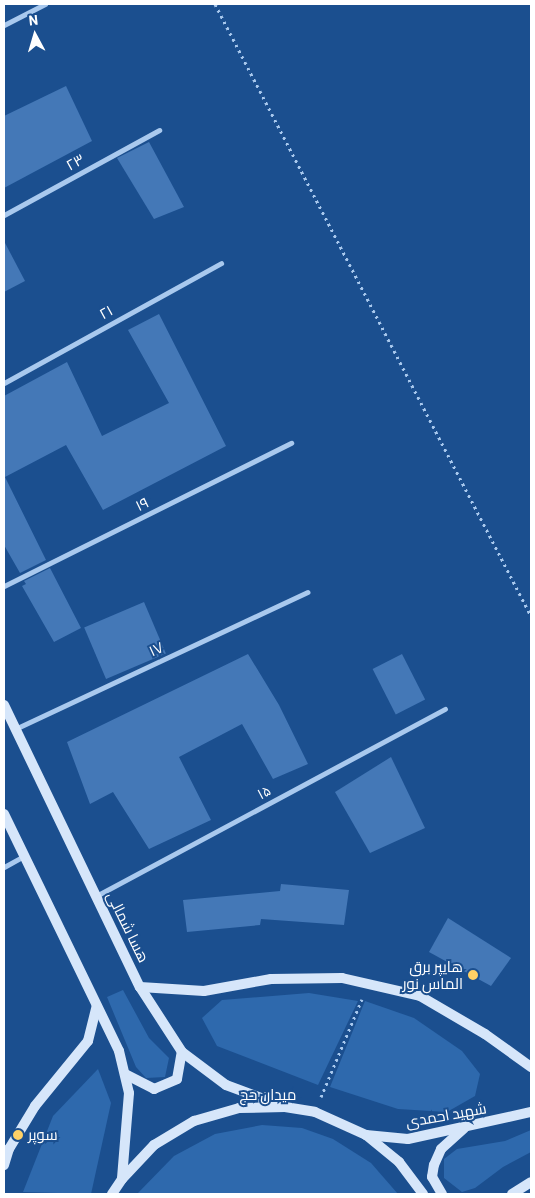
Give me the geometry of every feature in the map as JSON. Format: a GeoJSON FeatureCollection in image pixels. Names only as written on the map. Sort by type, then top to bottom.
{"type":"FeatureCollection","features":[{"type":"Feature","properties":{"kind":"main road","name":"هسا شمالی"},"geometry":{"type":"LineString","coordinates":[[4,705],[140,987],[182,1052],[226,1085],[285,1107]]}},
{"type":"Feature","properties":{"kind":"main road"},"geometry":{"type":"LineString","coordinates":[[4,814],[119,1051],[129,1102],[122,1179]]}},
{"type":"Feature","properties":{"kind":"main road"},"geometry":{"type":"LineString","coordinates":[[140,987],[204,991],[271,979],[342,978],[420,996],[485,1034],[531,1068]]}},
{"type":"Feature","properties":{"kind":"main road"},"geometry":{"type":"LineString","coordinates":[[4,1165],[9,1149],[35,1106],[88,1041],[97,1006]]}},
{"type":"Feature","properties":{"kind":"main road"},"geometry":{"type":"LineString","coordinates":[[125,1074],[154,1089],[177,1080],[182,1052]]}},
{"type":"Feature","properties":{"kind":"main road","name":"میدان حج"},"geometry":{"type":"LineString","coordinates":[[112,1194],[122,1179],[154,1146],[194,1121],[239,1108],[285,1107],[315,1112],[366,1135],[399,1162],[423,1194]]}},
{"type":"Feature","properties":{"kind":"main road","name":"شهید احمدی"},"geometry":{"type":"LineString","coordinates":[[366,1135],[408,1139],[531,1112]]}},
{"type":"Feature","properties":{"kind":"main road"},"geometry":{"type":"LineString","coordinates":[[442,1194],[432,1176],[434,1165],[441,1150],[465,1128]]}},
{"type":"Feature","properties":{"kind":"main road"},"geometry":{"type":"LineString","coordinates":[[511,1194],[531,1182]]}},
{"type":"Feature","properties":{"kind":"street"},"geometry":{"type":"LineString","coordinates":[[4,25],[45,4]]}},
{"type":"Feature","properties":{"kind":"street","name":"۲۳"},"geometry":{"type":"LineString","coordinates":[[4,215],[159,130]]}},
{"type":"Feature","properties":{"kind":"street","name":"۲۱"},"geometry":{"type":"LineString","coordinates":[[4,383],[221,264]]}},
{"type":"Feature","properties":{"kind":"street","name":"۱۹"},"geometry":{"type":"LineString","coordinates":[[4,586],[290,443]]}},
{"type":"Feature","properties":{"kind":"street","name":"۱۷"},"geometry":{"type":"LineString","coordinates":[[15,729],[307,592]]}},
{"type":"Feature","properties":{"kind":"street","name":"۱۵"},"geometry":{"type":"LineString","coordinates":[[95,896],[445,709]]}},
{"type":"Feature","properties":{"kind":"street"},"geometry":{"type":"LineString","coordinates":[[4,866],[24,856]]}},
{"type":"Feature","properties":{"kind":"path"},"geometry":{"type":"LineString","coordinates":[[215,4],[531,616]]}},
{"type":"Feature","properties":{"kind":"path"},"geometry":{"type":"LineString","coordinates":[[315,1112],[368,984]]}},
{"type":"Feature","properties":{"kind":"shaded area"},"geometry":{"type":"Polygon","coordinates":[[[123,990],[149,1038],[169,1058],[165,1077],[146,1078],[136,1067],[107,997],[123,990]]]}},
{"type":"Feature","properties":{"kind":"shaded area"},"geometry":{"type":"Polygon","coordinates":[[[309,993],[358,1001],[318,1085],[217,1046],[202,1018],[222,1000],[309,993]]]}},
{"type":"Feature","properties":{"kind":"shaded area"},"geometry":{"type":"Polygon","coordinates":[[[365,1001],[414,1018],[462,1051],[480,1074],[475,1096],[447,1112],[398,1109],[330,1087],[365,1001]]]}},
{"type":"Feature","properties":{"kind":"shaded area"},"geometry":{"type":"Polygon","coordinates":[[[98,1069],[111,1103],[91,1194],[23,1192],[53,1116],[98,1069]]]}},
{"type":"Feature","properties":{"kind":"shaded area"},"geometry":{"type":"Polygon","coordinates":[[[262,1125],[302,1128],[333,1139],[371,1163],[398,1194],[137,1194],[174,1156],[215,1134],[262,1125]]]}},
{"type":"Feature","properties":{"kind":"shaded area"},"geometry":{"type":"Polygon","coordinates":[[[531,1130],[531,1152],[503,1167],[475,1188],[462,1192],[444,1178],[444,1159],[457,1149],[505,1141],[531,1130]]]}},
{"type":"Feature","properties":{"kind":"building"},"geometry":{"type":"Polygon","coordinates":[[[66,86],[92,141],[4,188],[4,116],[66,86]]]}},
{"type":"Feature","properties":{"kind":"building"},"geometry":{"type":"Polygon","coordinates":[[[149,142],[184,207],[154,219],[117,158],[149,142]]]}},
{"type":"Feature","properties":{"kind":"building"},"geometry":{"type":"Polygon","coordinates":[[[4,241],[25,281],[4,292],[4,241]]]}},
{"type":"Feature","properties":{"kind":"building"},"geometry":{"type":"Polygon","coordinates":[[[159,314],[226,446],[103,510],[66,445],[5,477],[46,560],[20,573],[4,545],[4,396],[67,362],[102,436],[169,403],[128,330],[159,314]]]}},
{"type":"Feature","properties":{"kind":"building"},"geometry":{"type":"Polygon","coordinates":[[[50,568],[81,628],[54,642],[22,586],[26,584],[24,581],[50,568]]]}},
{"type":"Feature","properties":{"kind":"building"},"geometry":{"type":"Polygon","coordinates":[[[144,602],[166,654],[106,679],[84,627],[144,602]]]}},
{"type":"Feature","properties":{"kind":"building"},"geometry":{"type":"Polygon","coordinates":[[[248,654],[279,705],[308,764],[273,779],[242,724],[179,757],[211,820],[149,849],[113,792],[90,804],[67,742],[248,654]]]}},
{"type":"Feature","properties":{"kind":"building"},"geometry":{"type":"Polygon","coordinates":[[[402,654],[425,699],[396,714],[373,669],[402,654]]]}},
{"type":"Feature","properties":{"kind":"building"},"geometry":{"type":"Polygon","coordinates":[[[391,757],[425,828],[370,853],[335,792],[391,757]]]}},
{"type":"Feature","properties":{"kind":"building"},"geometry":{"type":"Polygon","coordinates":[[[281,884],[349,890],[344,925],[261,919],[260,925],[187,932],[183,900],[280,891],[281,884]]]}},
{"type":"Feature","properties":{"kind":"building"},"geometry":{"type":"Polygon","coordinates":[[[448,918],[511,958],[491,986],[429,952],[448,918]]]}},
{"type":"Feature","properties":{"kind":"place","name":"هایپر برق الماس نور"},"geometry":{"type":"Point","coordinates":[473,975]}},
{"type":"Feature","properties":{"kind":"place","name":"سوپر"},"geometry":{"type":"Point","coordinates":[18,1135]}}]}
